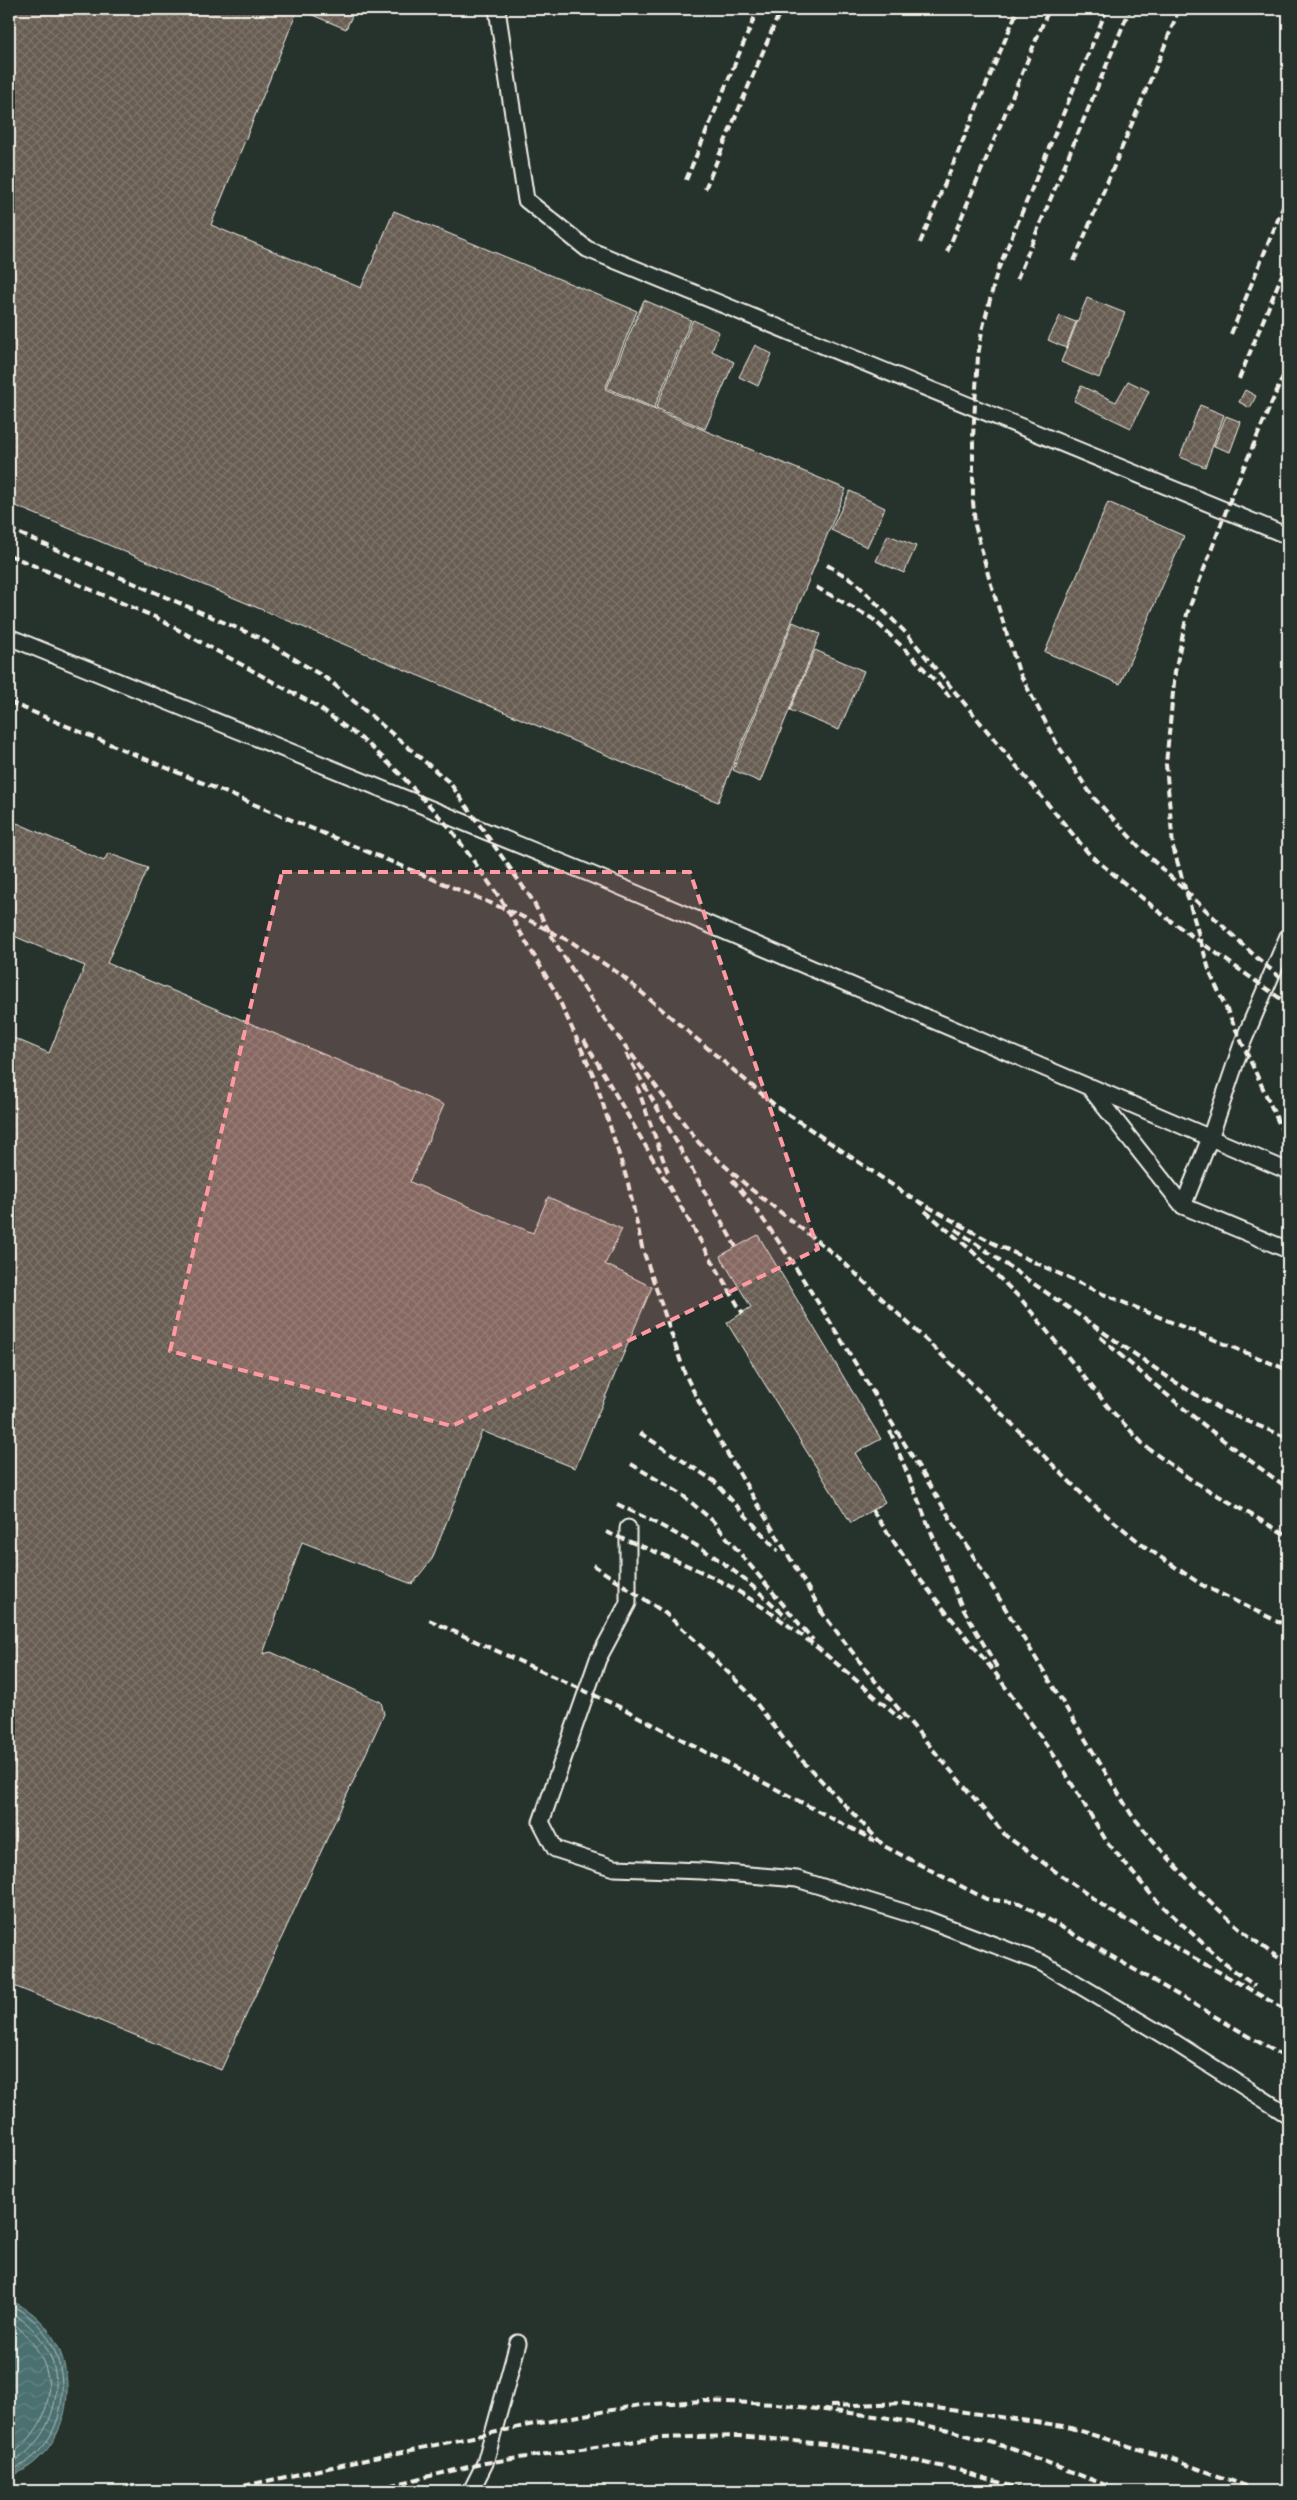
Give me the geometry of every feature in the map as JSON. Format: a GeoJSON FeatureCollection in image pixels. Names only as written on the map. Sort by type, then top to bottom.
{"type":"FeatureCollection","features":[{"type":"Feature","properties":{"kind":"lane"},"geometry":{"type":"LineString","coordinates":[[497,9],[526,200],[588,249],[1288,536]]}},
{"type":"Feature","properties":{"kind":"lane"},"geometry":{"type":"LineString","coordinates":[[9,637],[593,875],[1288,1171]]}},
{"type":"Feature","properties":{"kind":"lane"},"geometry":{"type":"LineString","coordinates":[[1183,1206],[1210,1138],[1242,1044],[1288,936]]}},
{"type":"Feature","properties":{"kind":"lane"},"geometry":{"type":"LineString","coordinates":[[1089,1087],[1183,1206],[1288,1250]]}},
{"type":"Feature","properties":{"kind":"lane"},"geometry":{"type":"LineString","coordinates":[[628,1528],[628,1603],[598,1659],[541,1822],[555,1849],[614,1868],[702,1871],[797,1879],[926,1919],[1042,1963],[1171,2040],[1288,2115]]}},
{"type":"Feature","properties":{"kind":"lane"},"geometry":{"type":"LineString","coordinates":[[471,2491],[486,2463],[518,2343]]}},
{"type":"Feature","properties":{"kind":"highlighted area"},"geometry":{"type":"Polygon","coordinates":[[[282,872],[690,872],[818,1249],[452,1426],[170,1351],[282,872]]]}},
{"type":"Feature","properties":{"kind":"water"},"geometry":{"type":"Polygon","coordinates":[[[9,2300],[34,2315],[52,2336],[63,2362],[67,2389],[64,2416],[53,2441],[35,2462],[9,2477],[9,2300]]]}},
{"type":"Feature","properties":{"kind":"building"},"geometry":{"type":"Polygon","coordinates":[[[9,9],[298,9],[211,225],[361,288],[394,211],[637,311],[605,389],[846,489],[718,802],[9,503],[9,9]]]}},
{"type":"Feature","properties":{"kind":"building"},"geometry":{"type":"Polygon","coordinates":[[[298,9],[355,9],[346,29],[298,9]]]}},
{"type":"Feature","properties":{"kind":"building"},"geometry":{"type":"Polygon","coordinates":[[[1087,298],[1125,313],[1099,378],[1061,362],[1087,298]]]}},
{"type":"Feature","properties":{"kind":"building"},"geometry":{"type":"Polygon","coordinates":[[[644,300],[691,320],[654,408],[607,388],[644,300]]]}},
{"type":"Feature","properties":{"kind":"building"},"geometry":{"type":"Polygon","coordinates":[[[1060,316],[1076,322],[1066,348],[1048,340],[1060,316]]]}},
{"type":"Feature","properties":{"kind":"building"},"geometry":{"type":"Polygon","coordinates":[[[693,320],[719,332],[712,351],[734,362],[705,429],[656,408],[693,320]]]}},
{"type":"Feature","properties":{"kind":"building"},"geometry":{"type":"Polygon","coordinates":[[[755,345],[772,354],[758,386],[739,377],[755,345]]]}},
{"type":"Feature","properties":{"kind":"building"},"geometry":{"type":"Polygon","coordinates":[[[1128,381],[1149,391],[1131,428],[1074,401],[1081,386],[1116,402],[1128,381]]]}},
{"type":"Feature","properties":{"kind":"building"},"geometry":{"type":"Polygon","coordinates":[[[1245,390],[1256,396],[1250,408],[1239,402],[1245,390]]]}},
{"type":"Feature","properties":{"kind":"building"},"geometry":{"type":"Polygon","coordinates":[[[1200,405],[1224,415],[1205,467],[1180,457],[1200,405]]]}},
{"type":"Feature","properties":{"kind":"building"},"geometry":{"type":"Polygon","coordinates":[[[1226,416],[1241,422],[1230,452],[1214,446],[1226,416]]]}},
{"type":"Feature","properties":{"kind":"building"},"geometry":{"type":"Polygon","coordinates":[[[850,491],[885,508],[867,547],[831,530],[850,491]]]}},
{"type":"Feature","properties":{"kind":"building"},"geometry":{"type":"Polygon","coordinates":[[[1108,502],[1184,536],[1120,684],[1045,652],[1108,502]]]}},
{"type":"Feature","properties":{"kind":"building"},"geometry":{"type":"Polygon","coordinates":[[[888,535],[916,546],[904,573],[876,561],[888,535]]]}},
{"type":"Feature","properties":{"kind":"building"},"geometry":{"type":"Polygon","coordinates":[[[793,622],[820,634],[760,782],[733,770],[793,622]]]}},
{"type":"Feature","properties":{"kind":"building"},"geometry":{"type":"Polygon","coordinates":[[[815,650],[864,671],[839,730],[790,710],[815,650]]]}},
{"type":"Feature","properties":{"kind":"building"},"geometry":{"type":"Polygon","coordinates":[[[17,823],[104,861],[108,853],[148,868],[107,963],[444,1105],[410,1182],[533,1233],[548,1197],[622,1229],[605,1264],[652,1287],[575,1468],[482,1431],[432,1559],[412,1584],[302,1542],[263,1654],[271,1652],[381,1702],[384,1714],[221,2070],[9,1984],[9,1036],[49,1053],[85,966],[9,934],[9,843],[17,823]]]}},
{"type":"Feature","properties":{"kind":"building"},"geometry":{"type":"Polygon","coordinates":[[[758,1235],[881,1439],[855,1453],[885,1502],[851,1523],[727,1323],[751,1307],[720,1256],[758,1235]]]}},
{"type":"Feature","properties":{"kind":"railway"},"geometry":{"type":"LineString","coordinates":[[686,180],[758,9]]}},
{"type":"Feature","properties":{"kind":"railway"},"geometry":{"type":"LineString","coordinates":[[705,189],[781,9]]}},
{"type":"Feature","properties":{"kind":"railway"},"geometry":{"type":"LineString","coordinates":[[920,243],[1018,9]]}},
{"type":"Feature","properties":{"kind":"railway"},"geometry":{"type":"LineString","coordinates":[[947,252],[1049,9]]}},
{"type":"Feature","properties":{"kind":"railway"},"geometry":{"type":"LineString","coordinates":[[1107,9],[997,272],[982,331],[978,356],[973,437],[975,525],[989,578],[1019,672],[1057,744],[1093,797],[1144,852],[1256,957],[1288,984]]}},
{"type":"Feature","properties":{"kind":"railway"},"geometry":{"type":"LineString","coordinates":[[1017,279],[1130,9]]}},
{"type":"Feature","properties":{"kind":"railway"},"geometry":{"type":"LineString","coordinates":[[1074,261],[1179,9]]}},
{"type":"Feature","properties":{"kind":"railway"},"geometry":{"type":"LineString","coordinates":[[1231,334],[1288,195]]}},
{"type":"Feature","properties":{"kind":"railway"},"geometry":{"type":"LineString","coordinates":[[1239,379],[1288,260]]}},
{"type":"Feature","properties":{"kind":"railway"},"geometry":{"type":"LineString","coordinates":[[1288,365],[1234,490],[1187,614],[1175,672],[1166,764],[1173,847],[1210,973],[1288,1143]]}},
{"type":"Feature","properties":{"kind":"railway"},"geometry":{"type":"LineString","coordinates":[[9,529],[260,638],[329,680],[450,783],[531,898],[559,949],[600,1013],[699,1143],[752,1190],[839,1258],[964,1376],[1089,1501],[1144,1546],[1202,1585],[1281,1623]]}},
{"type":"Feature","properties":{"kind":"railway"},"geometry":{"type":"LineString","coordinates":[[9,555],[155,617],[315,705],[366,742],[400,774],[450,828],[502,901],[556,993],[595,1079],[628,1183],[642,1247],[685,1374],[712,1428],[824,1615]]}},
{"type":"Feature","properties":{"kind":"railway"},"geometry":{"type":"LineString","coordinates":[[827,565],[854,581],[907,634],[1090,855],[1168,919],[1288,1004]]}},
{"type":"Feature","properties":{"kind":"railway"},"geometry":{"type":"LineString","coordinates":[[816,587],[873,619],[912,656],[950,697]]}},
{"type":"Feature","properties":{"kind":"railway"},"geometry":{"type":"LineString","coordinates":[[9,702],[519,915],[573,943],[621,975],[776,1106],[907,1195],[993,1243],[1103,1294],[1288,1370]]}},
{"type":"Feature","properties":{"kind":"railway"},"geometry":{"type":"LineString","coordinates":[[584,1040],[743,1314]]}},
{"type":"Feature","properties":{"kind":"railway"},"geometry":{"type":"LineString","coordinates":[[626,1053],[736,1247]]}},
{"type":"Feature","properties":{"kind":"railway"},"geometry":{"type":"LineString","coordinates":[[637,1086],[668,1173]]}},
{"type":"Feature","properties":{"kind":"railway"},"geometry":{"type":"LineString","coordinates":[[732,1180],[769,1227],[824,1312],[1131,1814],[1204,1895],[1244,1932],[1288,1964]]}},
{"type":"Feature","properties":{"kind":"railway"},"geometry":{"type":"LineString","coordinates":[[925,1211],[971,1250],[1021,1299],[1110,1409],[1145,1446],[1193,1481],[1288,1536]]}},
{"type":"Feature","properties":{"kind":"railway"},"geometry":{"type":"LineString","coordinates":[[955,1229],[1172,1380],[1223,1411],[1288,1438]]}},
{"type":"Feature","properties":{"kind":"railway"},"geometry":{"type":"LineString","coordinates":[[1100,1337],[1239,1453],[1288,1488]]}},
{"type":"Feature","properties":{"kind":"railway"},"geometry":{"type":"LineString","coordinates":[[890,1431],[961,1605],[998,1669]]}},
{"type":"Feature","properties":{"kind":"railway"},"geometry":{"type":"LineString","coordinates":[[640,1433],[714,1481],[778,1551]]}},
{"type":"Feature","properties":{"kind":"railway"},"geometry":{"type":"LineString","coordinates":[[631,1464],[681,1494],[712,1520],[813,1640]]}},
{"type":"Feature","properties":{"kind":"railway"},"geometry":{"type":"LineString","coordinates":[[617,1504],[682,1537],[719,1560],[754,1587],[786,1617]]}},
{"type":"Feature","properties":{"kind":"railway"},"geometry":{"type":"LineString","coordinates":[[872,1510],[918,1577],[996,1674],[1058,1761],[1107,1842],[1154,1898],[1224,1963],[1255,1986]]}},
{"type":"Feature","properties":{"kind":"railway"},"geometry":{"type":"LineString","coordinates":[[606,1532],[701,1572],[754,1601],[819,1649],[901,1720]]}},
{"type":"Feature","properties":{"kind":"railway"},"geometry":{"type":"LineString","coordinates":[[593,1565],[665,1613],[698,1643],[746,1690],[793,1751],[884,1846],[986,1899],[1020,1903],[1288,2059]]}},
{"type":"Feature","properties":{"kind":"railway"},"geometry":{"type":"LineString","coordinates":[[820,1610],[870,1675],[1006,1836],[1109,1910],[1288,2011]]}},
{"type":"Feature","properties":{"kind":"railway"},"geometry":{"type":"LineString","coordinates":[[429,1620],[620,1707],[875,1841]]}},
{"type":"Feature","properties":{"kind":"railway"},"geometry":{"type":"LineString","coordinates":[[220,2491],[529,2425],[640,2405],[705,2401],[776,2404],[883,2417],[945,2429],[1010,2448],[1121,2491]]}},
{"type":"Feature","properties":{"kind":"railway"},"geometry":{"type":"LineString","coordinates":[[830,2406],[901,2403],[1064,2426],[1177,2461],[1260,2491]]}},
{"type":"Feature","properties":{"kind":"railway"},"geometry":{"type":"LineString","coordinates":[[367,2491],[485,2463],[657,2438],[739,2436],[825,2444],[880,2453],[958,2470],[1028,2491]]}}]}
